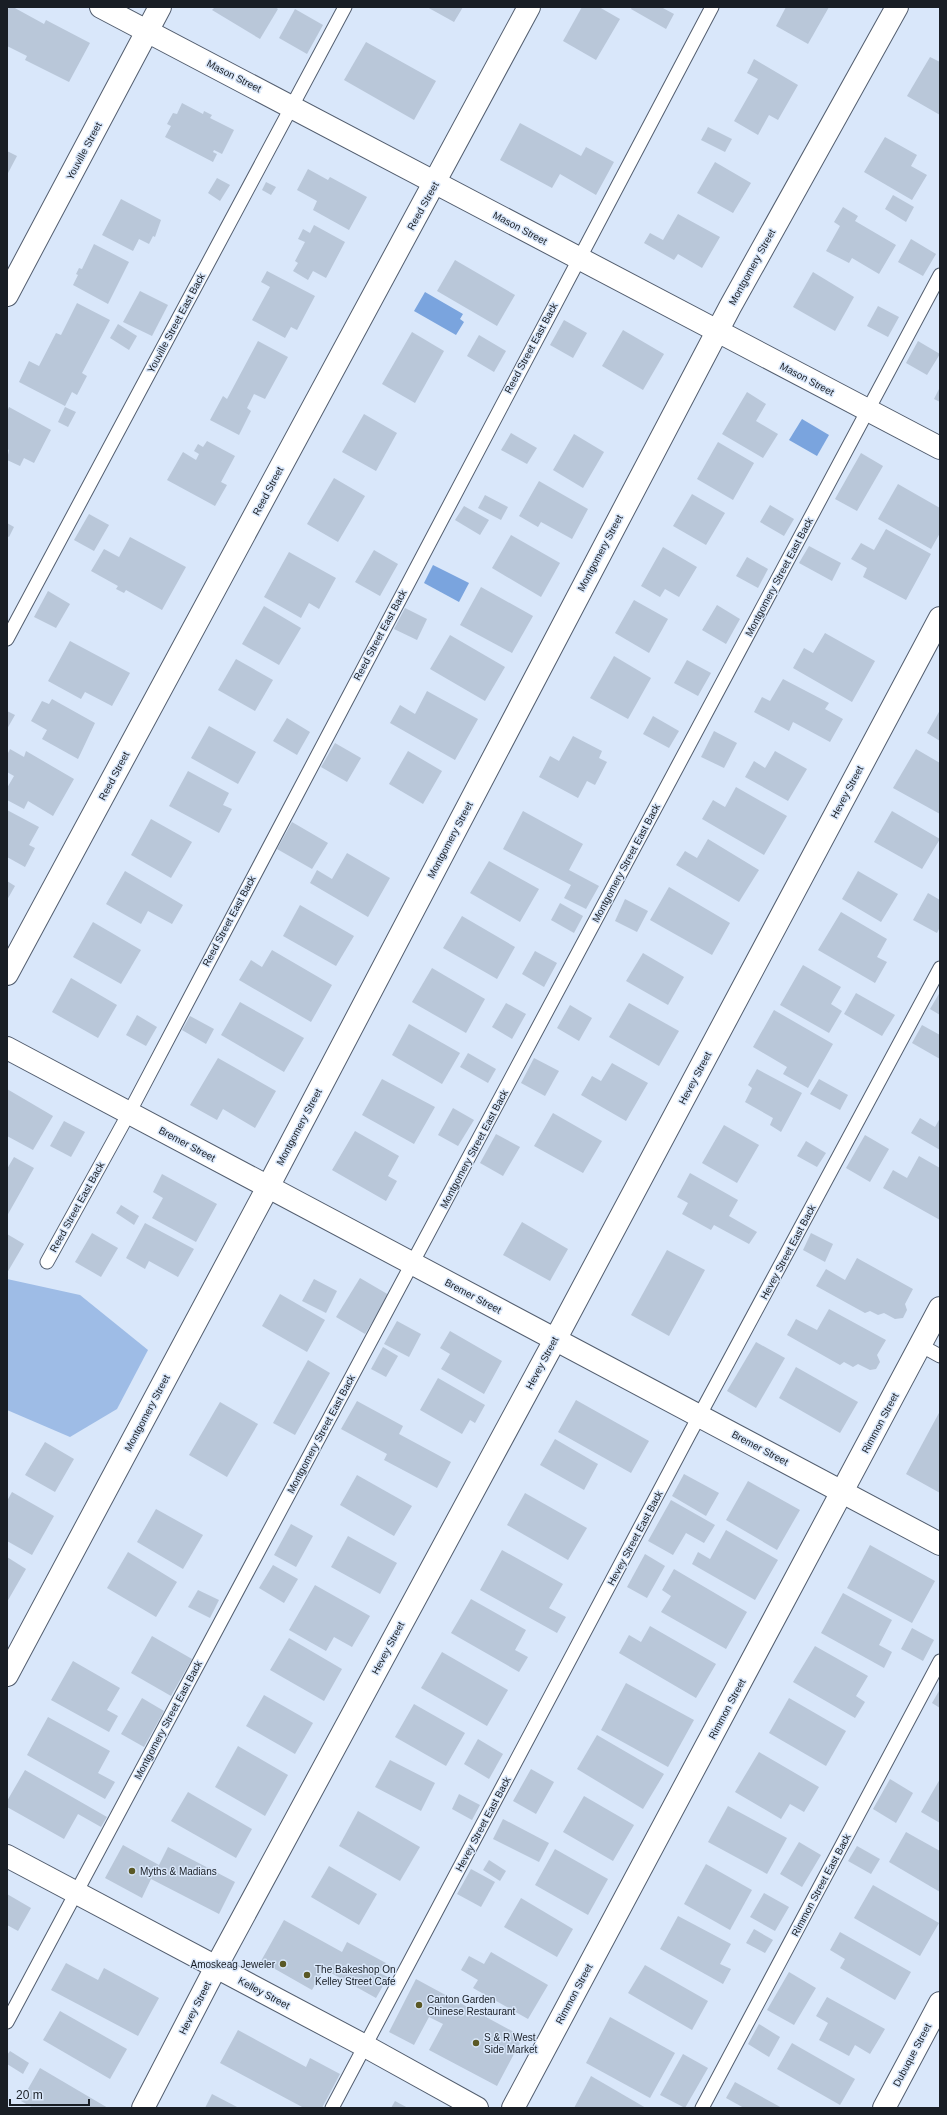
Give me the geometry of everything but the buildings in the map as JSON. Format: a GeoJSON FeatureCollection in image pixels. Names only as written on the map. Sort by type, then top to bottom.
{"type":"FeatureCollection","features":[{"type":"Feature","properties":{"kind":"street","name":"Mason Street"},"geometry":{"type":"LineString","coordinates":[[101,7],[292,106],[578,259],[940,448]]}},
{"type":"Feature","properties":{"kind":"street","name":"Youville Street"},"geometry":{"type":"LineString","coordinates":[[7,295],[160,7]]}},
{"type":"Feature","properties":{"kind":"street","name":"Reed Street"},"geometry":{"type":"LineString","coordinates":[[7,974],[529,7]]}},
{"type":"Feature","properties":{"kind":"street","name":"Montgomery Street"},"geometry":{"type":"LineString","coordinates":[[7,1675],[268,1187],[716,331],[897,7]]}},
{"type":"Feature","properties":{"kind":"street","name":"Hevey Street"},"geometry":{"type":"LineString","coordinates":[[143,2108],[216,1967],[555,1340],[940,618]]}},
{"type":"Feature","properties":{"kind":"street","name":"Bremer Street"},"geometry":{"type":"LineString","coordinates":[[7,1048],[940,1544]]}},
{"type":"Feature","properties":{"kind":"street","name":"Rimmon Street"},"geometry":{"type":"LineString","coordinates":[[513,2108],[843,1493],[940,1308]]}},
{"type":"Feature","properties":{"kind":"street","name":"Kelley Street"},"geometry":{"type":"LineString","coordinates":[[7,1856],[365,2046],[477,2108]]}},
{"type":"Feature","properties":{"kind":"street","name":"Dubuque Street"},"geometry":{"type":"LineString","coordinates":[[884,2108],[940,2003]]}},
{"type":"Feature","properties":{"kind":"lane","name":"Youville Street East Back"},"geometry":{"type":"LineString","coordinates":[[7,639],[345,7]]}},
{"type":"Feature","properties":{"kind":"lane","name":"Reed Street East Back"},"geometry":{"type":"LineString","coordinates":[[47,1262],[129,1113],[712,7]]}},
{"type":"Feature","properties":{"kind":"lane","name":"Montgomery Street East Back"},"geometry":{"type":"LineString","coordinates":[[7,2022],[940,275]]}},
{"type":"Feature","properties":{"kind":"lane","name":"Hevey Street East Back"},"geometry":{"type":"LineString","coordinates":[[332,2108],[699,1416],[940,968]]}},
{"type":"Feature","properties":{"kind":"lane"},"geometry":{"type":"LineString","coordinates":[[920,1346],[940,1356]]}},
{"type":"Feature","properties":{"kind":"lane","name":"Rimmon Street East Back"},"geometry":{"type":"LineString","coordinates":[[702,2108],[940,1661]]}},
{"type":"Feature","properties":{"kind":"shaded area"},"geometry":{"type":"Polygon","coordinates":[[[425,292],[463,314],[460,319],[464,322],[456,335],[414,311],[425,292]]]}},
{"type":"Feature","properties":{"kind":"shaded area"},"geometry":{"type":"Polygon","coordinates":[[[802,419],[829,435],[817,456],[789,440],[802,419]]]}},
{"type":"Feature","properties":{"kind":"shaded area"},"geometry":{"type":"Polygon","coordinates":[[[433,565],[469,583],[459,602],[424,583],[433,565]]]}},
{"type":"Feature","properties":{"kind":"shaded area"},"geometry":{"type":"Polygon","coordinates":[[[7,1279],[80,1295],[148,1350],[117,1409],[70,1437],[7,1410],[7,1279]]]}},
{"type":"Feature","properties":{"kind":"place","name":"Myths & Madians"},"geometry":{"type":"Point","coordinates":[132,1871]}},
{"type":"Feature","properties":{"kind":"place","name":"Amoskeag Jeweler"},"geometry":{"type":"Point","coordinates":[283,1964]}},
{"type":"Feature","properties":{"kind":"place","name":"The Bakeshop On Kelley Street Cafe"},"geometry":{"type":"Point","coordinates":[307,1975]}},
{"type":"Feature","properties":{"kind":"place","name":"Canton Garden Chinese Restaurant"},"geometry":{"type":"Point","coordinates":[419,2005]}},
{"type":"Feature","properties":{"kind":"place","name":"S & R West Side Market"},"geometry":{"type":"Point","coordinates":[476,2043]}}]}
